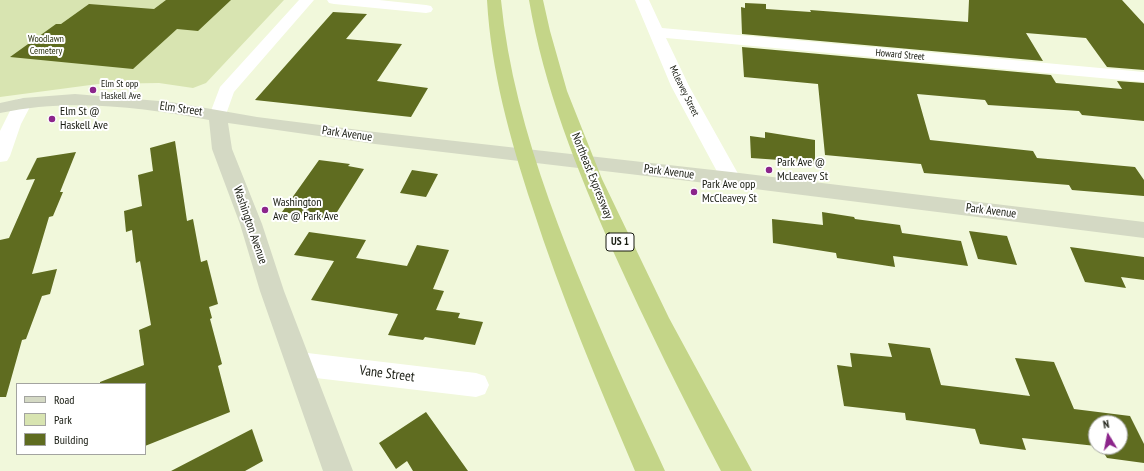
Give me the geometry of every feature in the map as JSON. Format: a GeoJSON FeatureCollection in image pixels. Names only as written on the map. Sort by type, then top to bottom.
{"type":"FeatureCollection","features":[{"type":"Feature","properties":{"kind":"highway"},"geometry":{"type":"LineString","coordinates":[[494,0],[499,48],[513,112],[546,219],[577,300],[650,471]]}},
{"type":"Feature","properties":{"kind":"highway","name":"Northeast Expressway"},"geometry":{"type":"LineString","coordinates":[[536,0],[548,54],[561,96],[602,202],[675,355],[738,471]]}},
{"type":"Feature","properties":{"kind":"main road","name":"Elm Street"},"geometry":{"type":"LineString","coordinates":[[0,108],[23,104],[75,99],[190,109],[218,116]]}},
{"type":"Feature","properties":{"kind":"main road","name":"Park Avenue"},"geometry":{"type":"LineString","coordinates":[[218,116],[257,123],[482,151],[731,179],[1144,230]]}},
{"type":"Feature","properties":{"kind":"main road","name":"Washington Avenue"},"geometry":{"type":"LineString","coordinates":[[218,116],[222,149],[338,471]]}},
{"type":"Feature","properties":{"kind":"street","name":"Washington Avenue"},"geometry":{"type":"LineString","coordinates":[[218,116],[226,91],[307,0]]}},
{"type":"Feature","properties":{"kind":"street"},"geometry":{"type":"LineString","coordinates":[[334,0],[426,9]]}},
{"type":"Feature","properties":{"kind":"street","name":"Mcleavey Street"},"geometry":{"type":"LineString","coordinates":[[642,0],[680,86],[731,179]]}},
{"type":"Feature","properties":{"kind":"street","name":"Howard Street"},"geometry":{"type":"LineString","coordinates":[[657,32],[1144,77]]}},
{"type":"Feature","properties":{"kind":"street"},"geometry":{"type":"LineString","coordinates":[[0,156],[12,124],[23,104]]}},
{"type":"Feature","properties":{"kind":"street","name":"Vane Street"},"geometry":{"type":"LineString","coordinates":[[299,364],[476,385]]}},
{"type":"Feature","properties":{"kind":"green space","name":"Woodlawn Cemetery"},"geometry":{"type":"Polygon","coordinates":[[[0,0],[284,0],[206,83],[193,88],[159,83],[98,84],[0,97],[0,0]]]}},
{"type":"Feature","properties":{"kind":"building"},"geometry":{"type":"Polygon","coordinates":[[[166,0],[231,0],[198,31],[177,29],[133,69],[10,57],[56,24],[61,24],[89,4],[154,9],[166,0]]]}},
{"type":"Feature","properties":{"kind":"building"},"geometry":{"type":"Polygon","coordinates":[[[969,0],[1122,0],[1144,24],[1144,70],[1107,67],[1086,38],[1026,33],[1043,61],[742,34],[741,7],[745,8],[745,3],[766,4],[766,9],[811,12],[810,10],[968,22],[969,0]]]}},
{"type":"Feature","properties":{"kind":"building"},"geometry":{"type":"Polygon","coordinates":[[[333,12],[367,14],[346,39],[402,44],[377,81],[428,88],[411,117],[255,100],[333,12]]]}},
{"type":"Feature","properties":{"kind":"building"},"geometry":{"type":"Polygon","coordinates":[[[742,47],[1051,75],[1056,83],[1122,89],[1117,81],[1144,83],[1144,121],[1082,115],[1079,111],[988,105],[985,100],[917,94],[930,140],[1033,151],[1037,158],[1135,167],[1144,180],[1144,196],[1072,190],[1069,185],[924,173],[921,164],[825,155],[818,84],[744,77],[742,47]]]}},
{"type":"Feature","properties":{"kind":"building"},"geometry":{"type":"Polygon","coordinates":[[[765,132],[815,140],[815,164],[780,159],[751,158],[750,136],[765,138],[765,132]]]}},
{"type":"Feature","properties":{"kind":"building"},"geometry":{"type":"Polygon","coordinates":[[[175,141],[187,221],[193,219],[201,262],[207,260],[218,304],[209,307],[212,318],[210,319],[222,364],[218,366],[230,412],[146,446],[146,383],[100,382],[144,365],[139,330],[151,325],[140,261],[136,263],[132,230],[126,232],[124,211],[142,206],[138,175],[153,171],[150,148],[175,141]]]}},
{"type":"Feature","properties":{"kind":"building"},"geometry":{"type":"Polygon","coordinates":[[[76,152],[60,192],[63,192],[53,216],[49,217],[32,274],[57,269],[50,294],[42,296],[26,339],[22,340],[6,397],[0,397],[0,240],[9,238],[35,179],[26,180],[37,158],[76,152]]]}},
{"type":"Feature","properties":{"kind":"building"},"geometry":{"type":"Polygon","coordinates":[[[319,160],[350,164],[348,166],[364,169],[332,220],[282,212],[319,160]]]}},
{"type":"Feature","properties":{"kind":"building"},"geometry":{"type":"Polygon","coordinates":[[[412,170],[438,174],[426,197],[400,193],[412,170]]]}},
{"type":"Feature","properties":{"kind":"building"},"geometry":{"type":"Polygon","coordinates":[[[822,212],[854,217],[855,219],[900,225],[902,233],[961,241],[968,266],[893,256],[895,267],[837,258],[836,253],[773,243],[772,219],[823,225],[822,212]]]}},
{"type":"Feature","properties":{"kind":"building"},"geometry":{"type":"Polygon","coordinates":[[[969,231],[1007,236],[1017,265],[978,259],[969,231]]]}},
{"type":"Feature","properties":{"kind":"building"},"geometry":{"type":"Polygon","coordinates":[[[309,232],[366,240],[356,258],[407,266],[417,245],[449,250],[433,289],[444,291],[436,310],[460,313],[458,318],[483,322],[475,345],[425,337],[423,340],[388,335],[398,314],[311,300],[334,261],[294,255],[309,232]]]}},
{"type":"Feature","properties":{"kind":"building"},"geometry":{"type":"Polygon","coordinates":[[[1070,247],[1144,257],[1144,280],[1121,277],[1126,288],[1085,282],[1070,247]]]}},
{"type":"Feature","properties":{"kind":"building"},"geometry":{"type":"Polygon","coordinates":[[[888,343],[930,348],[941,385],[1030,396],[1015,358],[1054,362],[1074,409],[1122,415],[1088,415],[1088,445],[1022,438],[1026,450],[980,444],[975,429],[906,420],[905,413],[844,406],[837,365],[852,367],[850,353],[892,357],[888,343]]]}},
{"type":"Feature","properties":{"kind":"building"},"geometry":{"type":"Polygon","coordinates":[[[426,412],[468,471],[413,471],[407,461],[396,469],[379,443],[426,412]]]}},
{"type":"Feature","properties":{"kind":"building"},"geometry":{"type":"Polygon","coordinates":[[[1128,416],[1130,416],[1144,444],[1144,463],[1107,458],[1105,455],[1128,455],[1128,416]]]}},
{"type":"Feature","properties":{"kind":"building"},"geometry":{"type":"Polygon","coordinates":[[[252,429],[263,461],[245,471],[171,471],[252,429]]]}},
{"type":"Feature","properties":{"kind":"place","name":"Elm St opp Haskell Ave"},"geometry":{"type":"Point","coordinates":[93,90]}},
{"type":"Feature","properties":{"kind":"place","name":"Elm St @ Haskell Ave"},"geometry":{"type":"Point","coordinates":[52,119]}},
{"type":"Feature","properties":{"kind":"place","name":"Park Ave @ McLeavey St"},"geometry":{"type":"Point","coordinates":[769,170]}},
{"type":"Feature","properties":{"kind":"place","name":"Park Ave opp McCleavey St"},"geometry":{"type":"Point","coordinates":[694,192]}},
{"type":"Feature","properties":{"kind":"place","name":"Washington Ave @ Park Ave"},"geometry":{"type":"Point","coordinates":[265,210]}}]}
